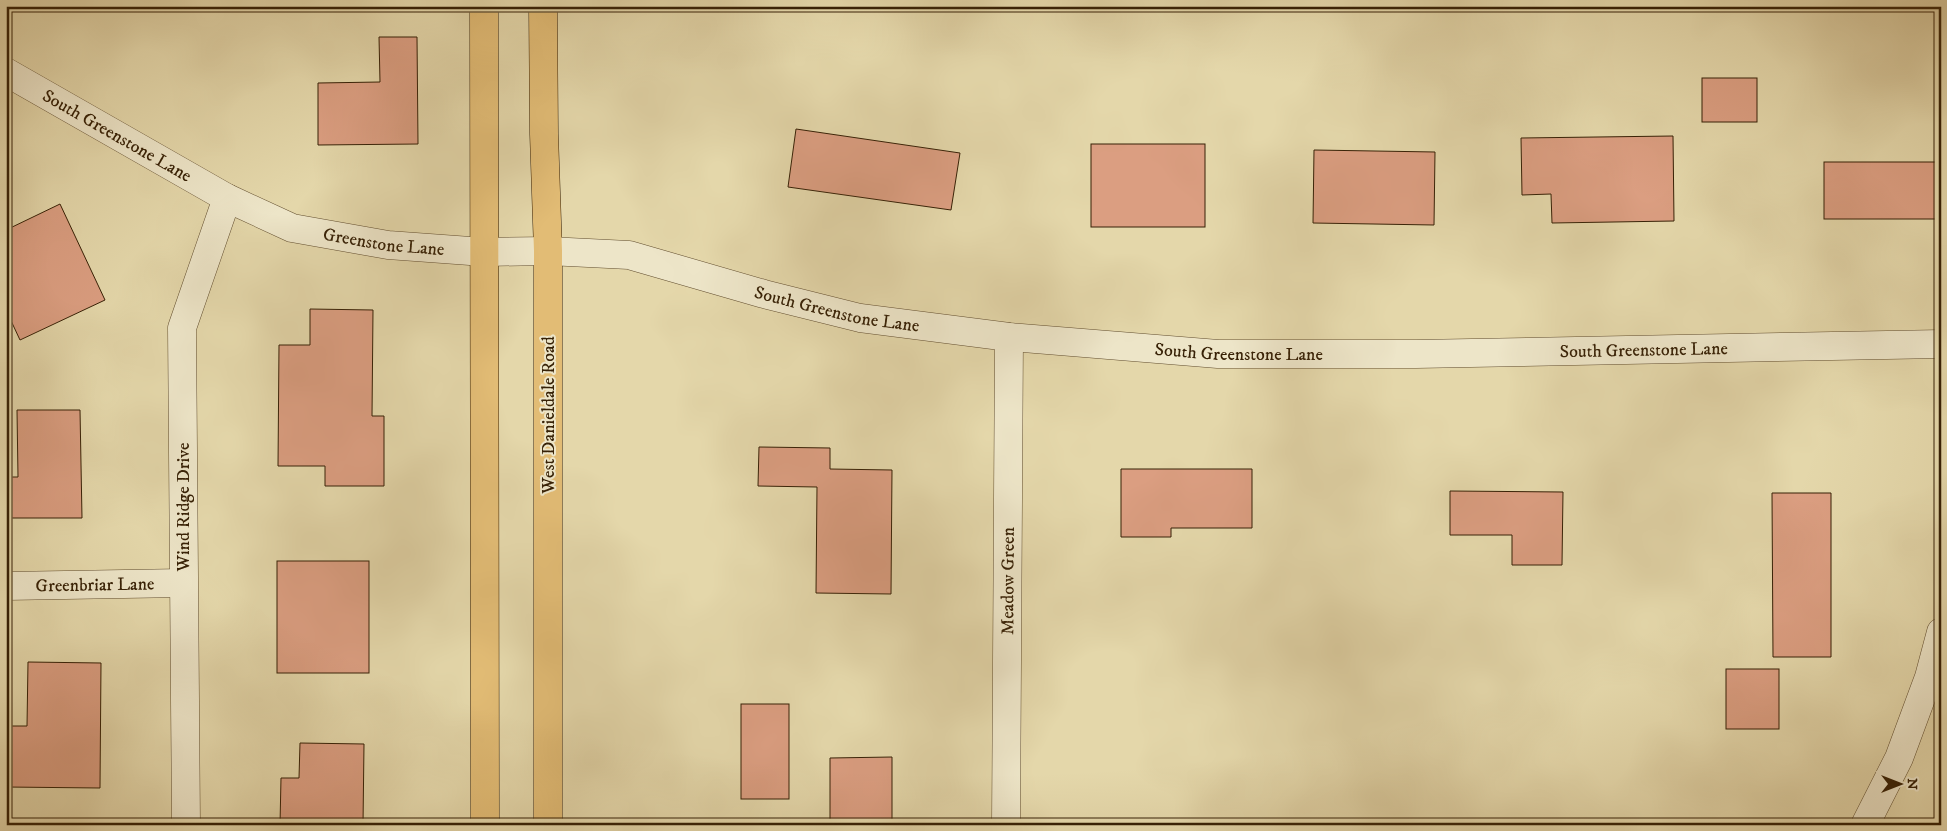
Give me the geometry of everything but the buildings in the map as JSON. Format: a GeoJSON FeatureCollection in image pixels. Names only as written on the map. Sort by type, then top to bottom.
{"type":"FeatureCollection","features":[{"type":"Feature","properties":{"kind":"main road"},"geometry":{"type":"LineString","coordinates":[[484,6],[485,825]]}},
{"type":"Feature","properties":{"kind":"main road","name":"West Danieldale Road"},"geometry":{"type":"LineString","coordinates":[[543,6],[544,134],[548,251],[548,825]]}},
{"type":"Feature","properties":{"kind":"street","name":"South Greenstone Lane"},"geometry":{"type":"LineString","coordinates":[[6,72],[227,198]]}},
{"type":"Feature","properties":{"kind":"street","name":"Greenstone Lane"},"geometry":{"type":"LineString","coordinates":[[227,198],[292,228],[388,244],[484,252],[548,251]]}},
{"type":"Feature","properties":{"kind":"street","name":"Wind Ridge Drive"},"geometry":{"type":"LineString","coordinates":[[186,825],[182,328],[227,198]]}},
{"type":"Feature","properties":{"kind":"street","name":"South Greenstone Lane"},"geometry":{"type":"LineString","coordinates":[[548,251],[629,255],[764,294],[860,318],[1009,337],[1218,354],[1426,354],[1941,344]]}},
{"type":"Feature","properties":{"kind":"street","name":"Meadow Green"},"geometry":{"type":"LineString","coordinates":[[1006,825],[1009,337]]}},
{"type":"Feature","properties":{"kind":"street","name":"Greenbriar Lane"},"geometry":{"type":"LineString","coordinates":[[6,586],[183,583]]}},
{"type":"Feature","properties":{"kind":"street"},"geometry":{"type":"LineString","coordinates":[[1865,825],[1899,758],[1929,678],[1941,632]]}}]}
